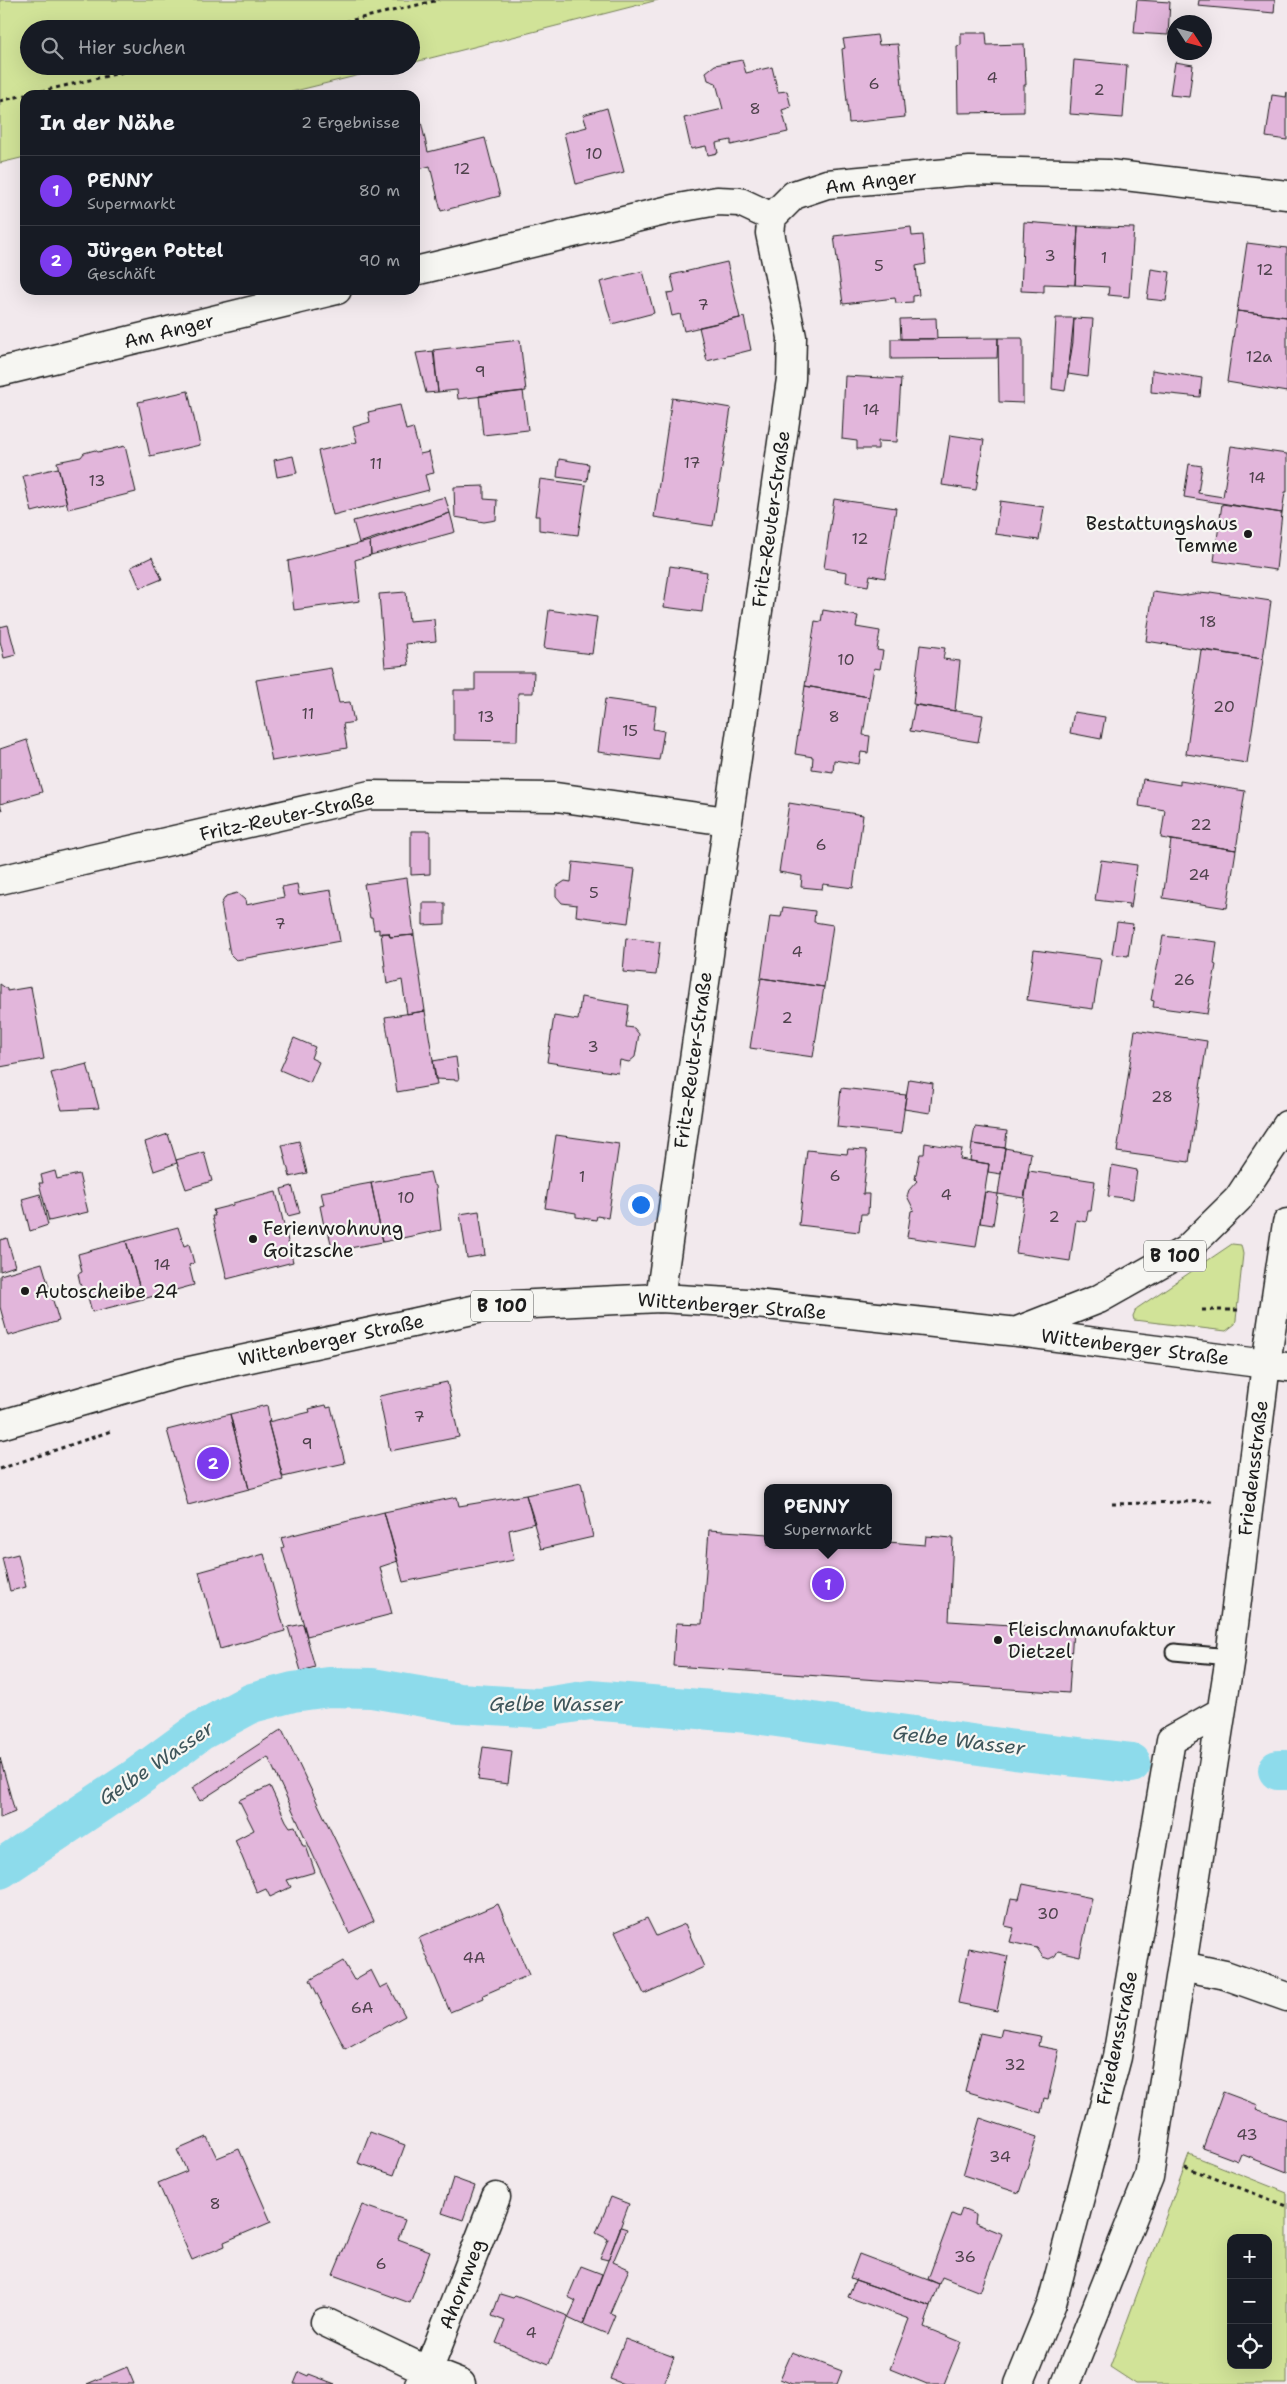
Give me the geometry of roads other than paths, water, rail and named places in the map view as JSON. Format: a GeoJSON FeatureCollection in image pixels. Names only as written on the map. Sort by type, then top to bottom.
{"type":"FeatureCollection","features":[{"type":"Feature","properties":{"kind":"street","name":"Am Anger"},"geometry":{"type":"LineString","coordinates":[[772,217],[794,195],[828,184],[970,172],[1108,174],[1287,196]]}},
{"type":"Feature","properties":{"kind":"street"},"geometry":{"type":"LineString","coordinates":[[420,270],[673,209],[717,201],[740,202],[772,217]]}},
{"type":"Feature","properties":{"kind":"street","name":"Fritz-Reuter-Straße"},"geometry":{"type":"LineString","coordinates":[[660,1298],[791,379],[792,337],[770,233],[772,217]]}},
{"type":"Feature","properties":{"kind":"street","name":"Am Anger"},"geometry":{"type":"LineString","coordinates":[[0,372],[316,295]]}},
{"type":"Feature","properties":{"kind":"street","name":"Fritz-Reuter-Straße"},"geometry":{"type":"LineString","coordinates":[[0,880],[370,795],[556,797],[727,821]]}},
{"type":"Feature","properties":{"kind":"street","name":"B 100"},"geometry":{"type":"LineString","coordinates":[[1018,1332],[1100,1299],[1186,1250],[1238,1199],[1287,1125]]}},
{"type":"Feature","properties":{"kind":"street","name":"Friedensstraße"},"geometry":{"type":"LineString","coordinates":[[1066,2384],[1149,2177],[1230,1657],[1249,1500],[1276,1365],[1287,1223]]}},
{"type":"Feature","properties":{"kind":"street","name":"Wittenberger Straße"},"geometry":{"type":"LineString","coordinates":[[0,1425],[176,1374],[491,1306],[660,1298],[747,1303],[1018,1332],[1276,1365]]}},
{"type":"Feature","properties":{"kind":"street","name":"Friedensstraße"},"geometry":{"type":"LineString","coordinates":[[1019,2384],[1052,2302],[1117,2057],[1171,1740],[1221,1712]]}},
{"type":"Feature","properties":{"kind":"street"},"geometry":{"type":"LineString","coordinates":[[1182,1966],[1225,1976],[1287,1997]]}},
{"type":"Feature","properties":{"kind":"street","name":"Ahornweg"},"geometry":{"type":"LineString","coordinates":[[423,2378],[496,2197]]}},
{"type":"Feature","properties":{"kind":"street"},"geometry":{"type":"LineString","coordinates":[[325,2322],[423,2378],[461,2384]]}},
{"type":"Feature","properties":{"kind":"lane"},"geometry":{"type":"LineString","coordinates":[[1174,1652],[1230,1657]]}},
{"type":"Feature","properties":{"kind":"waterway","name":"Gelbe Wasser"},"geometry":{"type":"LineString","coordinates":[[0,1869],[136,1778],[200,1731],[252,1703],[293,1692],[329,1687],[372,1688],[459,1703],[539,1708],[590,1700],[748,1713],[1015,1750],[1131,1763]]}},
{"type":"Feature","properties":{"kind":"waterway"},"geometry":{"type":"LineString","coordinates":[[1278,1770],[1287,1770]]}},
{"type":"Feature","properties":{"kind":"place","name":"Bestattungshaus Temme"},"geometry":{"type":"Point","coordinates":[1248,534]}},
{"type":"Feature","properties":{"kind":"place","name":"Ferienwohnung Goitzsche"},"geometry":{"type":"Point","coordinates":[253,1239]}},
{"type":"Feature","properties":{"kind":"place","name":"Autoscheibe 24"},"geometry":{"type":"Point","coordinates":[25,1291]}},
{"type":"Feature","properties":{"kind":"place","name":"Jürgen Pottel"},"geometry":{"type":"Point","coordinates":[213,1463]}},
{"type":"Feature","properties":{"kind":"place","name":"PENNY"},"geometry":{"type":"Point","coordinates":[828,1584]}},
{"type":"Feature","properties":{"kind":"place","name":"Fleischmanufaktur Dietzel"},"geometry":{"type":"Point","coordinates":[998,1640]}}]}
